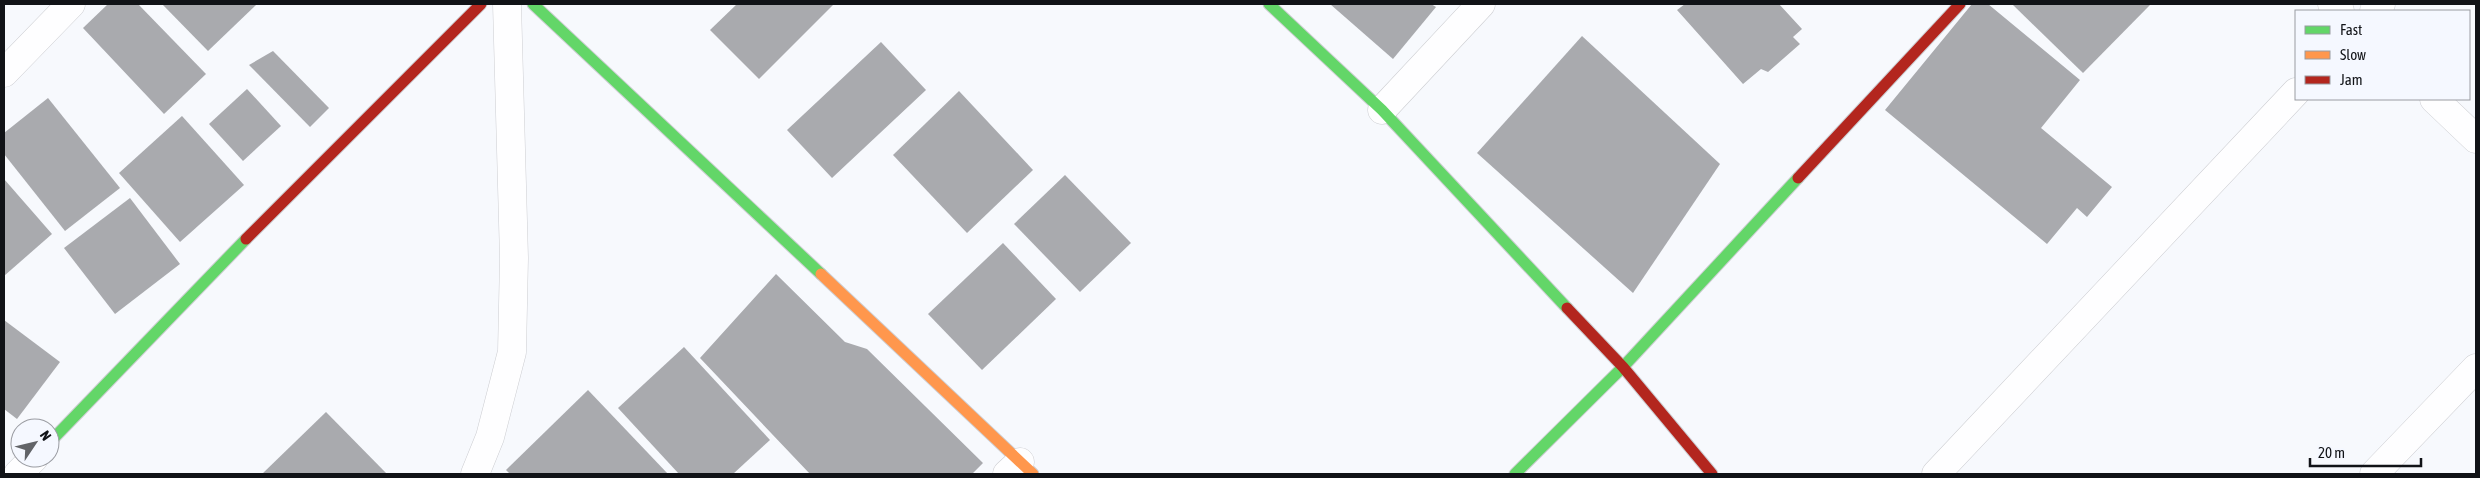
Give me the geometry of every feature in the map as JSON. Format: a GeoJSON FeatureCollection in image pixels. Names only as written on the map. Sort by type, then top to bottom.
{"type":"FeatureCollection","features":[{"type":"Feature","properties":{"kind":"street"},"geometry":{"type":"LineString","coordinates":[[4,72],[71,4]]}},
{"type":"Feature","properties":{"kind":"street"},"geometry":{"type":"LineString","coordinates":[[60,432],[223,262],[481,4]]}},
{"type":"Feature","properties":{"kind":"street"},"geometry":{"type":"LineString","coordinates":[[475,474],[490,437],[512,352],[514,258],[507,4]]}},
{"type":"Feature","properties":{"kind":"street"},"geometry":{"type":"LineString","coordinates":[[532,4],[1020,470]]}},
{"type":"Feature","properties":{"kind":"street"},"geometry":{"type":"LineString","coordinates":[[1269,4],[1382,110],[1623,367],[1712,474]]}},
{"type":"Feature","properties":{"kind":"street"},"geometry":{"type":"LineString","coordinates":[[1382,110],[1481,4]]}},
{"type":"Feature","properties":{"kind":"street"},"geometry":{"type":"LineString","coordinates":[[1515,474],[1623,367],[1960,4]]}},
{"type":"Feature","properties":{"kind":"street"},"geometry":{"type":"LineString","coordinates":[[1936,474],[2295,93]]}},
{"type":"Feature","properties":{"kind":"street"},"geometry":{"type":"LineString","coordinates":[[2435,100],[2476,138]]}},
{"type":"Feature","properties":{"kind":"street"},"geometry":{"type":"LineString","coordinates":[[2374,474],[2476,368]]}},
{"type":"Feature","properties":{"kind":"building"},"geometry":{"type":"Polygon","coordinates":[[[108,4],[138,4],[206,74],[164,114],[83,28],[108,4]]]}},
{"type":"Feature","properties":{"kind":"building"},"geometry":{"type":"Polygon","coordinates":[[[162,4],[257,4],[208,51],[162,4]]]}},
{"type":"Feature","properties":{"kind":"building"},"geometry":{"type":"Polygon","coordinates":[[[737,4],[834,4],[759,79],[710,30],[737,4]]]}},
{"type":"Feature","properties":{"kind":"building"},"geometry":{"type":"Polygon","coordinates":[[[1330,4],[1431,4],[1436,7],[1393,59],[1330,4]]]}},
{"type":"Feature","properties":{"kind":"building"},"geometry":{"type":"Polygon","coordinates":[[[1685,4],[1779,4],[1802,29],[1793,37],[1800,44],[1768,72],[1761,69],[1743,84],[1677,10],[1685,4]]]}},
{"type":"Feature","properties":{"kind":"building"},"geometry":{"type":"Polygon","coordinates":[[[1972,4],[1988,4],[2080,80],[2041,128],[2112,187],[2087,217],[2077,208],[2047,244],[1885,110],[1972,4]]]}},
{"type":"Feature","properties":{"kind":"building"},"geometry":{"type":"Polygon","coordinates":[[[2012,4],[2151,4],[2083,73],[2012,4]]]}},
{"type":"Feature","properties":{"kind":"building"},"geometry":{"type":"Polygon","coordinates":[[[1582,36],[1720,164],[1633,293],[1477,153],[1582,36]]]}},
{"type":"Feature","properties":{"kind":"building"},"geometry":{"type":"Polygon","coordinates":[[[881,42],[926,90],[832,178],[787,130],[881,42]]]}},
{"type":"Feature","properties":{"kind":"building"},"geometry":{"type":"Polygon","coordinates":[[[273,51],[329,108],[310,127],[249,65],[273,51]]]}},
{"type":"Feature","properties":{"kind":"building"},"geometry":{"type":"Polygon","coordinates":[[[247,89],[281,126],[243,161],[209,124],[247,89]]]}},
{"type":"Feature","properties":{"kind":"building"},"geometry":{"type":"Polygon","coordinates":[[[959,91],[1033,170],[967,233],[893,155],[959,91]]]}},
{"type":"Feature","properties":{"kind":"building"},"geometry":{"type":"Polygon","coordinates":[[[48,98],[120,188],[65,231],[4,154],[4,133],[48,98]]]}},
{"type":"Feature","properties":{"kind":"building"},"geometry":{"type":"Polygon","coordinates":[[[182,116],[244,185],[180,242],[119,173],[182,116]]]}},
{"type":"Feature","properties":{"kind":"building"},"geometry":{"type":"Polygon","coordinates":[[[1065,175],[1131,243],[1080,292],[1014,224],[1065,175]]]}},
{"type":"Feature","properties":{"kind":"building"},"geometry":{"type":"Polygon","coordinates":[[[4,179],[52,234],[4,276],[4,179]]]}},
{"type":"Feature","properties":{"kind":"building"},"geometry":{"type":"Polygon","coordinates":[[[130,198],[180,264],[115,314],[64,248],[130,198]]]}},
{"type":"Feature","properties":{"kind":"building"},"geometry":{"type":"Polygon","coordinates":[[[1003,243],[1056,299],[982,370],[928,314],[1003,243]]]}},
{"type":"Feature","properties":{"kind":"building"},"geometry":{"type":"Polygon","coordinates":[[[776,274],[845,342],[867,349],[983,463],[972,474],[810,474],[700,358],[776,274]]]}},
{"type":"Feature","properties":{"kind":"building"},"geometry":{"type":"Polygon","coordinates":[[[4,320],[60,362],[18,418],[4,409],[4,320]]]}},
{"type":"Feature","properties":{"kind":"building"},"geometry":{"type":"Polygon","coordinates":[[[684,347],[770,440],[733,474],[679,474],[618,408],[684,347]]]}},
{"type":"Feature","properties":{"kind":"building"},"geometry":{"type":"Polygon","coordinates":[[[588,390],[668,474],[510,474],[506,470],[588,390]]]}},
{"type":"Feature","properties":{"kind":"building"},"geometry":{"type":"Polygon","coordinates":[[[326,412],[387,474],[262,474],[326,412]]]}},
{"type":"Feature","properties":{"kind":"traffic: fast"},"geometry":{"type":"LineString","coordinates":[[533,4],[821,274]]}},
{"type":"Feature","properties":{"kind":"traffic: fast"},"geometry":{"type":"LineString","coordinates":[[1269,4],[1382,110],[1567,308]]}},
{"type":"Feature","properties":{"kind":"traffic: fast"},"geometry":{"type":"LineString","coordinates":[[1515,474],[1623,367],[1798,178]]}},
{"type":"Feature","properties":{"kind":"traffic: fast"},"geometry":{"type":"LineString","coordinates":[[60,432],[246,239]]}},
{"type":"Feature","properties":{"kind":"traffic: slow"},"geometry":{"type":"LineString","coordinates":[[821,274],[1033,474]]}},
{"type":"Feature","properties":{"kind":"traffic: jam"},"geometry":{"type":"LineString","coordinates":[[246,239],[481,4]]}},
{"type":"Feature","properties":{"kind":"traffic: jam"},"geometry":{"type":"LineString","coordinates":[[1798,178],[1960,4]]}},
{"type":"Feature","properties":{"kind":"traffic: jam"},"geometry":{"type":"LineString","coordinates":[[1567,308],[1623,367],[1712,474]]}}]}
